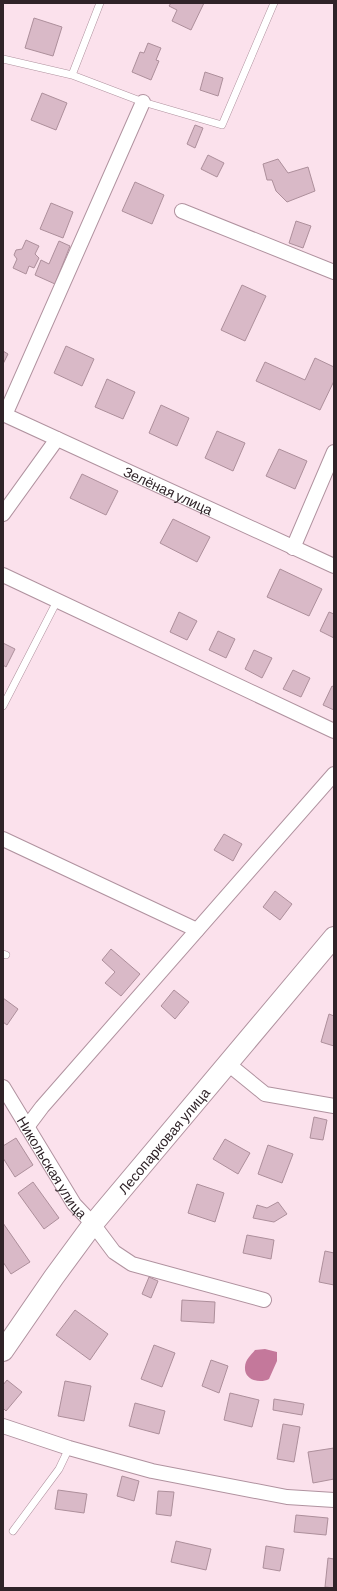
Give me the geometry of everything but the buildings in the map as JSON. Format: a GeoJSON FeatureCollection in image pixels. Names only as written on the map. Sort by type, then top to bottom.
{"type":"FeatureCollection","features":[{"type":"Feature","properties":{"kind":"street"},"geometry":{"type":"LineString","coordinates":[[4,414],[143,102]]}},
{"type":"Feature","properties":{"kind":"street"},"geometry":{"type":"LineString","coordinates":[[182,211],[334,272]]}},
{"type":"Feature","properties":{"kind":"street","name":"Зелёная улица"},"geometry":{"type":"LineString","coordinates":[[4,414],[334,566]]}},
{"type":"Feature","properties":{"kind":"street"},"geometry":{"type":"LineString","coordinates":[[3,514],[57,439]]}},
{"type":"Feature","properties":{"kind":"street"},"geometry":{"type":"LineString","coordinates":[[293,548],[334,452]]}},
{"type":"Feature","properties":{"kind":"street"},"geometry":{"type":"LineString","coordinates":[[3,575],[334,731]]}},
{"type":"Feature","properties":{"kind":"street"},"geometry":{"type":"LineString","coordinates":[[27,1127],[42,1107],[334,774]]}},
{"type":"Feature","properties":{"kind":"street"},"geometry":{"type":"LineString","coordinates":[[3,840],[197,930]]}},
{"type":"Feature","properties":{"kind":"street","name":"Лесопарковая улица"},"geometry":{"type":"LineString","coordinates":[[3,1351],[93,1224],[334,937]]}},
{"type":"Feature","properties":{"kind":"street"},"geometry":{"type":"LineString","coordinates":[[227,1063],[265,1094],[334,1106]]}},
{"type":"Feature","properties":{"kind":"street","name":"Никольская улица"},"geometry":{"type":"LineString","coordinates":[[3,1087],[74,1204],[93,1224],[114,1252],[132,1264],[264,1300]]}},
{"type":"Feature","properties":{"kind":"street"},"geometry":{"type":"LineString","coordinates":[[3,1426],[69,1448],[160,1472],[287,1497],[334,1500]]}},
{"type":"Feature","properties":{"kind":"lane"},"geometry":{"type":"LineString","coordinates":[[72,75],[100,3]]}},
{"type":"Feature","properties":{"kind":"lane"},"geometry":{"type":"LineString","coordinates":[[3,59],[72,75],[143,102],[222,125],[274,3]]}},
{"type":"Feature","properties":{"kind":"lane"},"geometry":{"type":"LineString","coordinates":[[3,706],[57,601]]}},
{"type":"Feature","properties":{"kind":"lane"},"geometry":{"type":"LineString","coordinates":[[13,1531],[59,1469],[69,1448]]}},
{"type":"Feature","properties":{"kind":"shaded area"},"geometry":{"type":"Polygon","coordinates":[[[265,1349],[277,1352],[277,1361],[269,1379],[261,1381],[253,1380],[245,1371],[246,1362],[255,1350],[265,1349]]]}}]}
